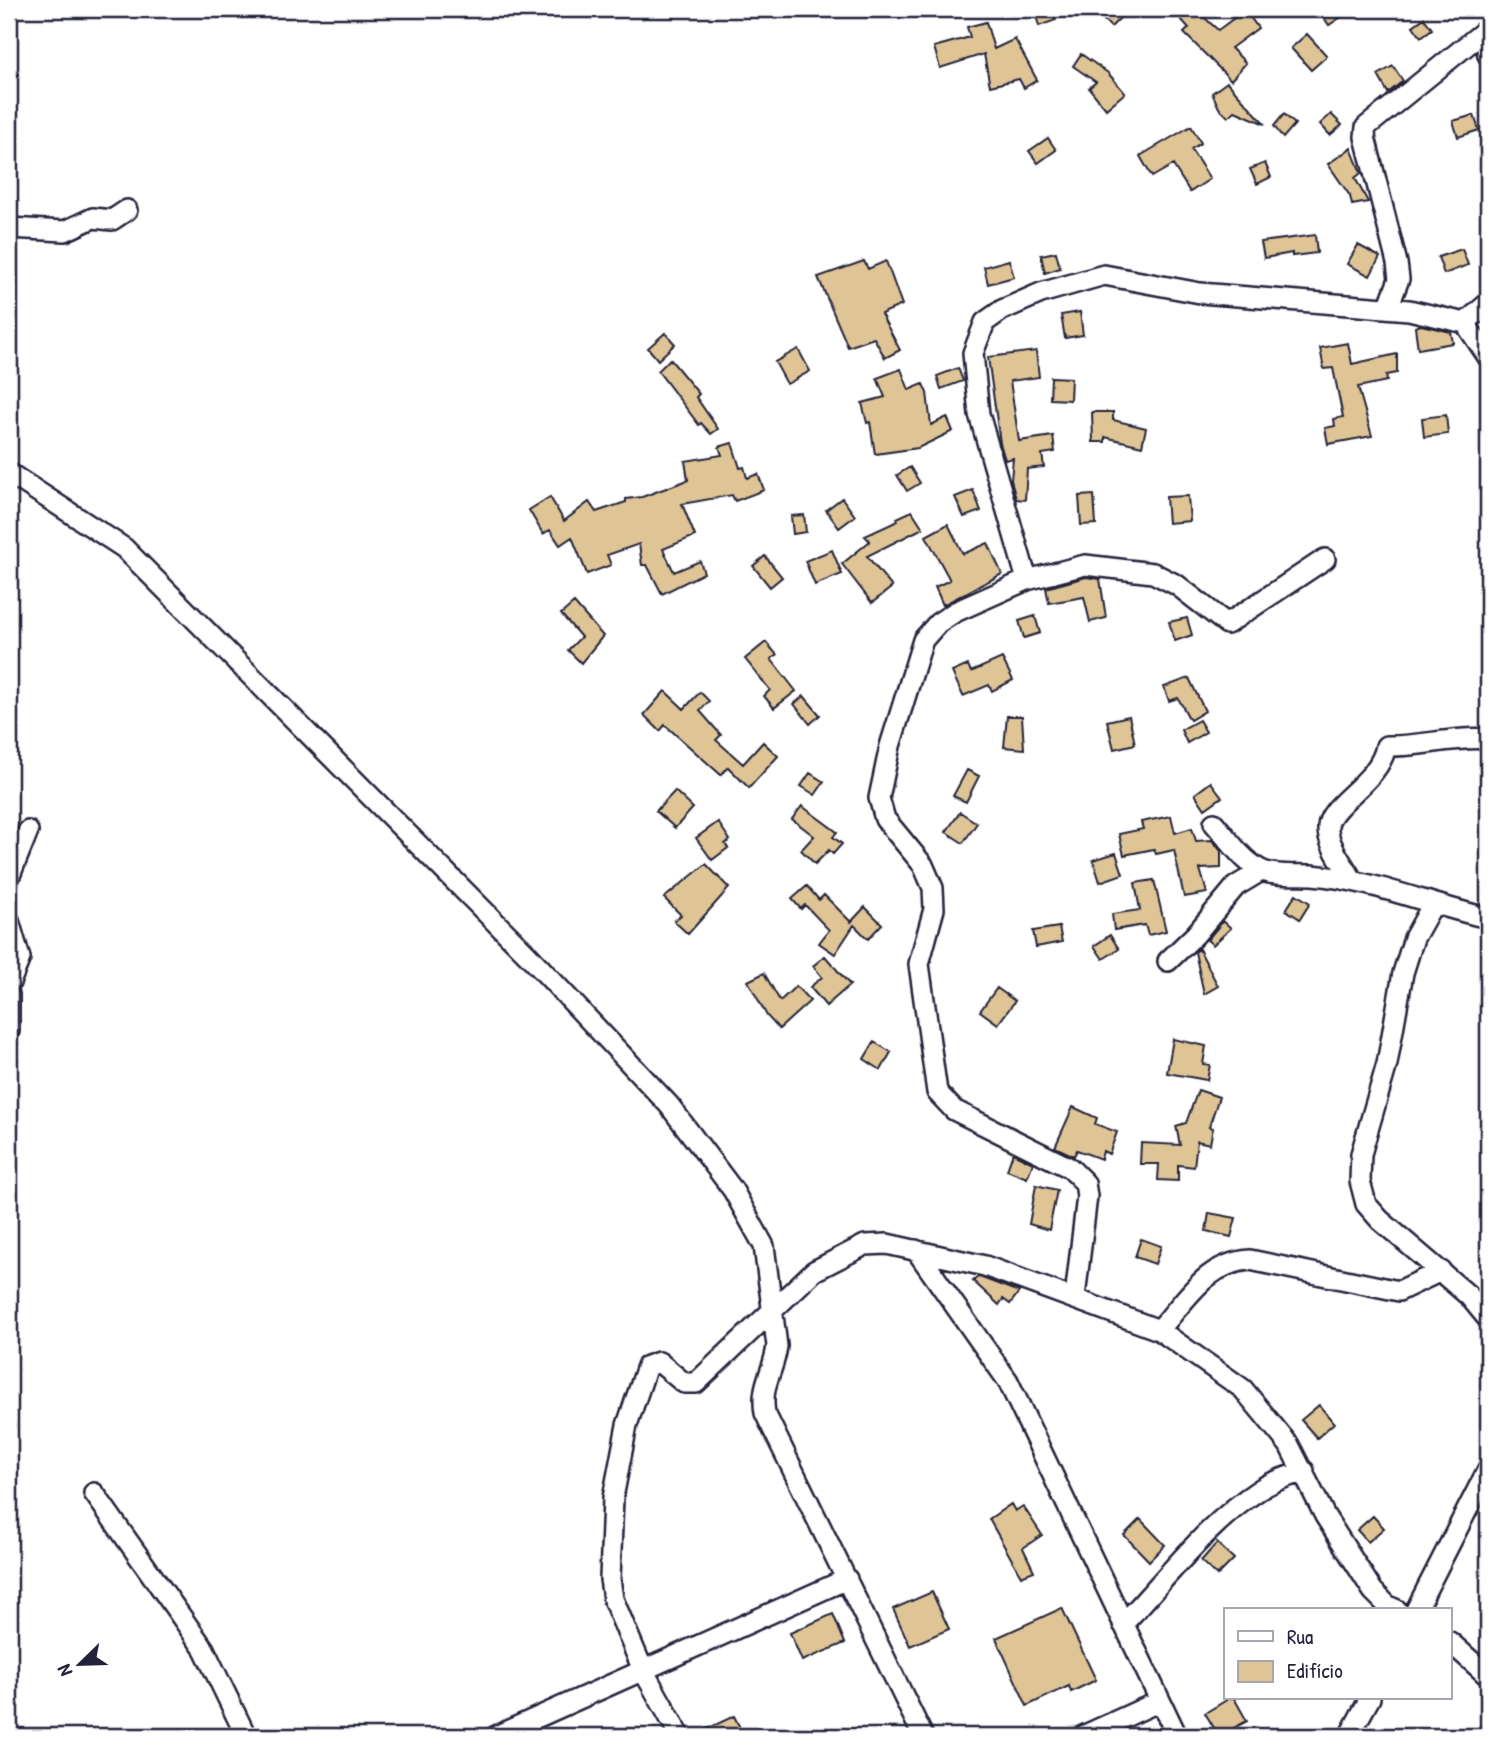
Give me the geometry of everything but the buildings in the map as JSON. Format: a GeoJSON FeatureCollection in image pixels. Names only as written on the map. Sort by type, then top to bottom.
{"type":"FeatureCollection","features":[{"type":"Feature","properties":{"kind":"street"},"geometry":{"type":"LineString","coordinates":[[1486,30],[1488,55]]}},
{"type":"Feature","properties":{"kind":"street"},"geometry":{"type":"LineString","coordinates":[[1388,308],[1399,279],[1365,137],[1366,127],[1486,30]]}},
{"type":"Feature","properties":{"kind":"street"},"geometry":{"type":"LineString","coordinates":[[9,228],[65,231],[93,218],[112,220],[127,210]]}},
{"type":"Feature","properties":{"kind":"street"},"geometry":{"type":"LineString","coordinates":[[1027,580],[979,414],[973,352],[985,322],[993,316],[1041,293],[1104,275],[1200,293],[1430,313],[1465,323],[1488,357]]}},
{"type":"Feature","properties":{"kind":"street"},"geometry":{"type":"LineString","coordinates":[[1465,323],[1488,303]]}},
{"type":"Feature","properties":{"kind":"street"},"geometry":{"type":"LineString","coordinates":[[9,472],[124,548],[528,955],[669,1105],[733,1190],[764,1246],[776,1346],[776,1357],[763,1389],[765,1413],[923,1736]]}},
{"type":"Feature","properties":{"kind":"street"},"geometry":{"type":"LineString","coordinates":[[1075,1297],[1087,1196],[1085,1183],[1070,1168],[954,1110],[937,1092],[919,964],[934,909],[933,888],[923,865],[885,819],[879,798],[890,746],[923,640],[938,622],[955,612],[1027,580],[1084,565],[1153,573],[1177,585],[1227,624],[1325,559]]}},
{"type":"Feature","properties":{"kind":"street"},"geometry":{"type":"LineString","coordinates":[[1353,881],[1332,843],[1328,828],[1332,813],[1356,792],[1381,764],[1386,746],[1412,747],[1469,737],[1488,739]]}},
{"type":"Feature","properties":{"kind":"street"},"geometry":{"type":"LineString","coordinates":[[1214,823],[1239,853],[1261,871],[1353,881],[1488,918]]}},
{"type":"Feature","properties":{"kind":"street"},"geometry":{"type":"LineString","coordinates":[[9,878],[27,831]]}},
{"type":"Feature","properties":{"kind":"street"},"geometry":{"type":"LineString","coordinates":[[1168,961],[1195,935],[1236,886],[1261,871]]}},
{"type":"Feature","properties":{"kind":"street"},"geometry":{"type":"LineString","coordinates":[[1433,904],[1413,938],[1403,973],[1387,1064],[1362,1154],[1360,1181],[1366,1204],[1469,1296],[1488,1319]]}},
{"type":"Feature","properties":{"kind":"street"},"geometry":{"type":"LineString","coordinates":[[9,921],[20,958],[9,985]]}},
{"type":"Feature","properties":{"kind":"street"},"geometry":{"type":"LineString","coordinates":[[9,995],[9,1031]]}},
{"type":"Feature","properties":{"kind":"street"},"geometry":{"type":"LineString","coordinates":[[680,1736],[643,1670],[613,1599],[610,1579],[612,1498],[627,1424],[647,1366],[659,1362],[684,1383],[696,1383],[814,1271],[865,1245],[887,1244],[985,1266],[1159,1329],[1243,1390],[1289,1445],[1325,1516],[1366,1580],[1392,1608]]}},
{"type":"Feature","properties":{"kind":"street"},"geometry":{"type":"LineString","coordinates":[[916,1250],[1008,1381],[1177,1736]]}},
{"type":"Feature","properties":{"kind":"street"},"geometry":{"type":"LineString","coordinates":[[1159,1329],[1214,1268],[1232,1261],[1250,1260],[1399,1291],[1441,1271]]}},
{"type":"Feature","properties":{"kind":"street"},"geometry":{"type":"LineString","coordinates":[[1417,1608],[1488,1469]]}},
{"type":"Feature","properties":{"kind":"street"},"geometry":{"type":"LineString","coordinates":[[1123,1624],[1187,1555],[1240,1505],[1261,1488],[1304,1471]]}},
{"type":"Feature","properties":{"kind":"street"},"geometry":{"type":"LineString","coordinates":[[94,1493],[204,1649],[246,1736]]}},
{"type":"Feature","properties":{"kind":"street"},"geometry":{"type":"LineString","coordinates":[[496,1736],[846,1579]]}},
{"type":"Feature","properties":{"kind":"street"},"geometry":{"type":"LineString","coordinates":[[1452,1644],[1488,1676]]}},
{"type":"Feature","properties":{"kind":"street"},"geometry":{"type":"LineString","coordinates":[[1083,1736],[1160,1700]]}},
{"type":"Feature","properties":{"kind":"street"},"geometry":{"type":"LineString","coordinates":[[1349,1736],[1369,1700]]}}]}
